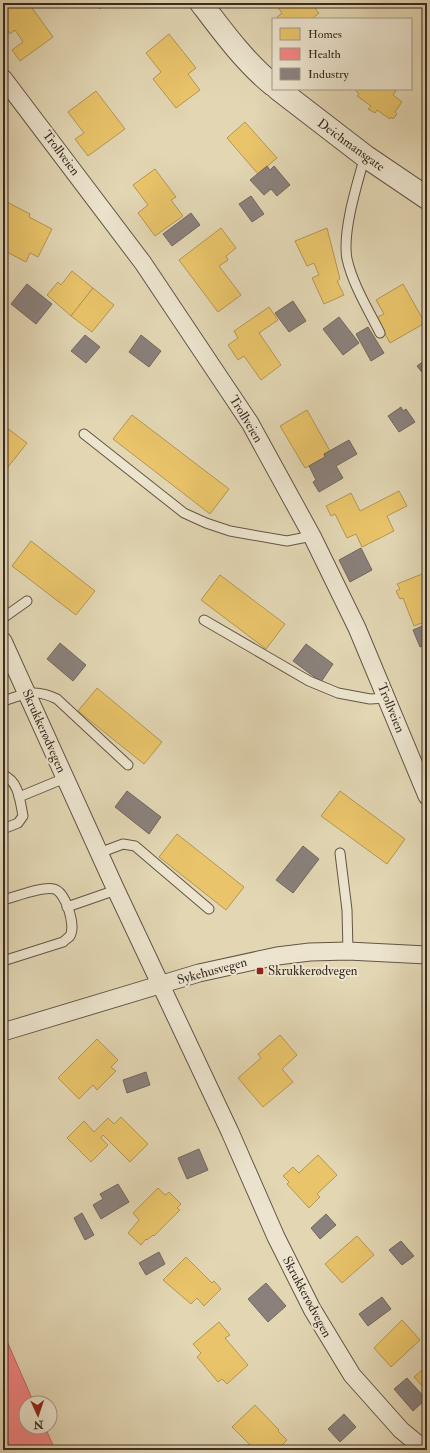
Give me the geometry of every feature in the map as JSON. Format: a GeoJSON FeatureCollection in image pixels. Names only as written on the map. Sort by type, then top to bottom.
{"type":"FeatureCollection","features":[{"type":"Feature","properties":{"kind":"street"},"geometry":{"type":"LineString","coordinates":[[201,3],[261,76],[272,84]]}},
{"type":"Feature","properties":{"kind":"street","name":"Trollveien"},"geometry":{"type":"LineString","coordinates":[[3,78],[138,256],[250,423],[312,536],[358,628],[427,796]]}},
{"type":"Feature","properties":{"kind":"street","name":"Deichmansgate"},"geometry":{"type":"LineString","coordinates":[[279,90],[364,156],[427,198]]}},
{"type":"Feature","properties":{"kind":"street","name":"Skrukkerødvegen"},"geometry":{"type":"LineString","coordinates":[[3,641],[279,1243],[331,1342],[352,1375],[401,1430],[425,1450]]}},
{"type":"Feature","properties":{"kind":"street","name":"Sykehusvegen"},"geometry":{"type":"LineString","coordinates":[[3,1032],[199,973],[277,956],[310,952],[348,951],[427,955]]}},
{"type":"Feature","properties":{"kind":"lane"},"geometry":{"type":"LineString","coordinates":[[364,156],[347,236],[347,258],[352,278],[380,333]]}},
{"type":"Feature","properties":{"kind":"lane"},"geometry":{"type":"LineString","coordinates":[[84,434],[184,513],[200,521],[230,530],[287,541],[312,536]]}},
{"type":"Feature","properties":{"kind":"lane"},"geometry":{"type":"LineString","coordinates":[[3,618],[27,601]]}},
{"type":"Feature","properties":{"kind":"lane"},"geometry":{"type":"LineString","coordinates":[[204,620],[309,681],[338,693],[370,699],[387,698]]}},
{"type":"Feature","properties":{"kind":"lane"},"geometry":{"type":"LineString","coordinates":[[3,701],[27,693],[45,693],[57,699],[128,764]]}},
{"type":"Feature","properties":{"kind":"lane"},"geometry":{"type":"LineString","coordinates":[[3,775],[14,783],[20,797],[23,816],[18,823],[3,829]]}},
{"type":"Feature","properties":{"kind":"lane"},"geometry":{"type":"LineString","coordinates":[[20,797],[65,778]]}},
{"type":"Feature","properties":{"kind":"lane"},"geometry":{"type":"LineString","coordinates":[[99,853],[123,844],[134,846],[209,909]]}},
{"type":"Feature","properties":{"kind":"lane"},"geometry":{"type":"LineString","coordinates":[[340,853],[347,910],[348,951]]}},
{"type":"Feature","properties":{"kind":"lane"},"geometry":{"type":"LineString","coordinates":[[3,900],[44,889],[55,889],[63,895],[71,918],[72,928],[70,935],[63,942],[3,961]]}},
{"type":"Feature","properties":{"kind":"lane"},"geometry":{"type":"LineString","coordinates":[[67,907],[116,890]]}},
{"type":"Feature","properties":{"kind":"building: Homes"},"geometry":{"type":"Polygon","coordinates":[[[3,3],[33,3],[30,5],[53,37],[20,61],[12,50],[23,42],[15,30],[10,34],[4,25],[6,24],[3,20],[3,3]]]}},
{"type":"Feature","properties":{"kind":"building: Homes"},"geometry":{"type":"Polygon","coordinates":[[[96,3],[107,3],[100,9],[96,3]]]}},
{"type":"Feature","properties":{"kind":"building: Homes"},"geometry":{"type":"Polygon","coordinates":[[[264,3],[275,3],[269,8],[264,3]]]}},
{"type":"Feature","properties":{"kind":"building: Homes"},"geometry":{"type":"Polygon","coordinates":[[[275,3],[311,3],[319,13],[313,18],[278,18],[282,13],[275,3]]]}},
{"type":"Feature","properties":{"kind":"building: Homes"},"geometry":{"type":"Polygon","coordinates":[[[427,4],[427,17],[421,7],[427,4]]]}},
{"type":"Feature","properties":{"kind":"building: Homes"},"geometry":{"type":"Polygon","coordinates":[[[169,34],[196,68],[188,74],[200,90],[176,108],[153,79],[161,72],[146,53],[169,34]]]}},
{"type":"Feature","properties":{"kind":"building: Homes"},"geometry":{"type":"Polygon","coordinates":[[[355,90],[394,90],[396,91],[393,95],[402,102],[395,112],[397,114],[393,119],[391,117],[390,119],[377,110],[375,113],[368,109],[371,106],[357,96],[359,94],[355,90]]]}},
{"type":"Feature","properties":{"kind":"building: Homes"},"geometry":{"type":"Polygon","coordinates":[[[96,91],[125,129],[88,156],[75,139],[84,133],[68,112],[96,91]]]}},
{"type":"Feature","properties":{"kind":"building: Homes"},"geometry":{"type":"Polygon","coordinates":[[[245,122],[277,158],[258,174],[227,138],[245,122]]]}},
{"type":"Feature","properties":{"kind":"building: Homes"},"geometry":{"type":"Polygon","coordinates":[[[155,169],[176,197],[171,200],[183,216],[155,236],[138,213],[148,205],[133,185],[155,169]]]}},
{"type":"Feature","properties":{"kind":"building: Homes"},"geometry":{"type":"Polygon","coordinates":[[[5,201],[30,214],[29,217],[52,229],[38,257],[30,253],[26,262],[3,250],[3,205],[5,201]]]}},
{"type":"Feature","properties":{"kind":"building: Homes"},"geometry":{"type":"Polygon","coordinates":[[[221,228],[236,248],[226,256],[228,260],[219,266],[241,295],[218,312],[179,260],[221,228]]]}},
{"type":"Feature","properties":{"kind":"building: Homes"},"geometry":{"type":"Polygon","coordinates":[[[327,228],[340,279],[337,281],[344,295],[324,304],[312,278],[319,275],[314,263],[307,266],[295,241],[327,228]]]}},
{"type":"Feature","properties":{"kind":"building: Homes"},"geometry":{"type":"Polygon","coordinates":[[[72,271],[93,288],[71,316],[47,295],[58,282],[61,285],[72,271]]]}},
{"type":"Feature","properties":{"kind":"building: Homes"},"geometry":{"type":"Polygon","coordinates":[[[403,284],[425,323],[390,343],[376,318],[384,314],[376,300],[403,284]]]}},
{"type":"Feature","properties":{"kind":"building: Homes"},"geometry":{"type":"Polygon","coordinates":[[[93,288],[114,305],[92,332],[71,316],[93,288]]]}},
{"type":"Feature","properties":{"kind":"building: Homes"},"geometry":{"type":"Polygon","coordinates":[[[269,307],[278,320],[259,333],[281,365],[261,380],[244,356],[238,360],[228,345],[238,338],[234,331],[269,307]]]}},
{"type":"Feature","properties":{"kind":"building: Homes"},"geometry":{"type":"Polygon","coordinates":[[[307,410],[330,451],[324,454],[325,457],[305,468],[280,426],[307,410]]]}},
{"type":"Feature","properties":{"kind":"building: Homes"},"geometry":{"type":"Polygon","coordinates":[[[132,415],[229,489],[210,514],[113,439],[132,415]]]}},
{"type":"Feature","properties":{"kind":"building: Homes"},"geometry":{"type":"Polygon","coordinates":[[[3,425],[27,443],[8,467],[3,463],[3,425]]]}},
{"type":"Feature","properties":{"kind":"building: Homes"},"geometry":{"type":"Polygon","coordinates":[[[399,491],[407,506],[387,516],[394,531],[362,547],[356,534],[347,538],[335,514],[331,516],[326,506],[351,493],[360,511],[399,491]]]}},
{"type":"Feature","properties":{"kind":"building: Homes"},"geometry":{"type":"Polygon","coordinates":[[[31,541],[95,591],[76,615],[12,566],[31,541]]]}},
{"type":"Feature","properties":{"kind":"building: Homes"},"geometry":{"type":"Polygon","coordinates":[[[427,572],[427,621],[414,626],[403,598],[400,599],[396,591],[400,589],[397,584],[427,572]]]}},
{"type":"Feature","properties":{"kind":"building: Homes"},"geometry":{"type":"Polygon","coordinates":[[[220,575],[285,624],[266,649],[201,600],[220,575]]]}},
{"type":"Feature","properties":{"kind":"building: Homes"},"geometry":{"type":"Polygon","coordinates":[[[97,688],[162,742],[144,764],[78,711],[97,688]]]}},
{"type":"Feature","properties":{"kind":"building: Homes"},"geometry":{"type":"Polygon","coordinates":[[[340,791],[405,839],[387,864],[321,816],[340,791]]]}},
{"type":"Feature","properties":{"kind":"building: Homes"},"geometry":{"type":"Polygon","coordinates":[[[177,834],[244,887],[226,910],[159,857],[177,834]]]}},
{"type":"Feature","properties":{"kind":"building: Homes"},"geometry":{"type":"Polygon","coordinates":[[[280,1035],[297,1055],[282,1069],[293,1082],[263,1107],[238,1078],[261,1058],[258,1054],[280,1035]]]}},
{"type":"Feature","properties":{"kind":"building: Homes"},"geometry":{"type":"Polygon","coordinates":[[[97,1039],[118,1060],[111,1067],[116,1071],[97,1090],[93,1085],[79,1099],[58,1078],[97,1039]]]}},
{"type":"Feature","properties":{"kind":"building: Homes"},"geometry":{"type":"Polygon","coordinates":[[[121,1117],[148,1144],[130,1162],[103,1135],[101,1138],[108,1145],[91,1162],[67,1138],[84,1121],[94,1132],[108,1118],[114,1124],[121,1117]]]}},
{"type":"Feature","properties":{"kind":"building: Homes"},"geometry":{"type":"Polygon","coordinates":[[[318,1155],[337,1175],[317,1194],[320,1197],[309,1208],[287,1184],[289,1182],[283,1176],[293,1167],[299,1173],[318,1155]]]}},
{"type":"Feature","properties":{"kind":"building: Homes"},"geometry":{"type":"Polygon","coordinates":[[[158,1188],[165,1195],[169,1192],[181,1204],[177,1208],[180,1210],[154,1236],[153,1235],[147,1240],[146,1239],[141,1245],[128,1233],[139,1220],[133,1213],[158,1188]]]}},
{"type":"Feature","properties":{"kind":"building: Homes"},"geometry":{"type":"Polygon","coordinates":[[[357,1236],[374,1255],[342,1283],[325,1264],[357,1236]]]}},
{"type":"Feature","properties":{"kind":"building: Homes"},"geometry":{"type":"Polygon","coordinates":[[[186,1257],[212,1283],[214,1281],[221,1289],[204,1306],[197,1298],[191,1304],[163,1280],[186,1257]]]}},
{"type":"Feature","properties":{"kind":"building: Homes"},"geometry":{"type":"Polygon","coordinates":[[[402,1320],[420,1340],[391,1367],[374,1348],[402,1320]]]}},
{"type":"Feature","properties":{"kind":"building: Homes"},"geometry":{"type":"Polygon","coordinates":[[[219,1322],[230,1335],[225,1338],[248,1365],[227,1384],[222,1379],[218,1382],[197,1357],[201,1353],[193,1344],[219,1322]]]}},
{"type":"Feature","properties":{"kind":"building: Homes"},"geometry":{"type":"Polygon","coordinates":[[[427,1366],[427,1391],[414,1377],[427,1366]]]}},
{"type":"Feature","properties":{"kind":"building: Homes"},"geometry":{"type":"Polygon","coordinates":[[[255,1405],[287,1440],[277,1450],[255,1450],[232,1427],[255,1405]]]}},
{"type":"Feature","properties":{"kind":"building: Health"},"geometry":{"type":"Polygon","coordinates":[[[3,1332],[31,1395],[18,1395],[18,1435],[48,1435],[55,1450],[3,1450],[3,1332]]]}},
{"type":"Feature","properties":{"kind":"building: Industry"},"geometry":{"type":"Polygon","coordinates":[[[267,166],[270,170],[274,166],[290,185],[277,196],[271,189],[264,195],[250,180],[267,166]]]}},
{"type":"Feature","properties":{"kind":"building: Industry"},"geometry":{"type":"Polygon","coordinates":[[[251,196],[264,214],[252,222],[239,204],[251,196]]]}},
{"type":"Feature","properties":{"kind":"building: Industry"},"geometry":{"type":"Polygon","coordinates":[[[191,213],[200,225],[172,246],[163,234],[191,213]]]}},
{"type":"Feature","properties":{"kind":"building: Industry"},"geometry":{"type":"Polygon","coordinates":[[[27,284],[52,304],[36,324],[11,304],[27,284]]]}},
{"type":"Feature","properties":{"kind":"building: Industry"},"geometry":{"type":"Polygon","coordinates":[[[293,301],[306,321],[289,332],[275,313],[293,301]]]}},
{"type":"Feature","properties":{"kind":"building: Industry"},"geometry":{"type":"Polygon","coordinates":[[[339,317],[359,343],[343,355],[323,329],[339,317]]]}},
{"type":"Feature","properties":{"kind":"building: Industry"},"geometry":{"type":"Polygon","coordinates":[[[368,327],[384,353],[371,361],[356,334],[368,327]]]}},
{"type":"Feature","properties":{"kind":"building: Industry"},"geometry":{"type":"Polygon","coordinates":[[[85,335],[100,347],[86,363],[71,351],[85,335]]]}},
{"type":"Feature","properties":{"kind":"building: Industry"},"geometry":{"type":"Polygon","coordinates":[[[141,335],[161,351],[149,367],[129,352],[141,335]]]}},
{"type":"Feature","properties":{"kind":"building: Industry"},"geometry":{"type":"Polygon","coordinates":[[[427,359],[427,375],[425,376],[417,366],[427,359]]]}},
{"type":"Feature","properties":{"kind":"building: Industry"},"geometry":{"type":"Polygon","coordinates":[[[401,407],[403,411],[406,409],[415,422],[399,432],[388,416],[401,407]]]}},
{"type":"Feature","properties":{"kind":"building: Industry"},"geometry":{"type":"Polygon","coordinates":[[[349,440],[357,454],[336,466],[343,478],[319,492],[313,482],[316,480],[309,466],[325,457],[324,454],[349,440]]]}},
{"type":"Feature","properties":{"kind":"building: Industry"},"geometry":{"type":"Polygon","coordinates":[[[361,548],[372,570],[350,582],[339,560],[361,548]]]}},
{"type":"Feature","properties":{"kind":"building: Industry"},"geometry":{"type":"Polygon","coordinates":[[[427,624],[427,644],[420,647],[413,630],[427,624]]]}},
{"type":"Feature","properties":{"kind":"building: Industry"},"geometry":{"type":"Polygon","coordinates":[[[60,643],[86,665],[73,681],[47,659],[60,643]]]}},
{"type":"Feature","properties":{"kind":"building: Industry"},"geometry":{"type":"Polygon","coordinates":[[[306,644],[333,664],[321,682],[293,661],[306,644]]]}},
{"type":"Feature","properties":{"kind":"building: Industry"},"geometry":{"type":"Polygon","coordinates":[[[127,791],[161,817],[149,834],[115,807],[127,791]]]}},
{"type":"Feature","properties":{"kind":"building: Industry"},"geometry":{"type":"Polygon","coordinates":[[[303,846],[319,859],[293,893],[276,880],[303,846]]]}},
{"type":"Feature","properties":{"kind":"building: Industry"},"geometry":{"type":"Polygon","coordinates":[[[146,1072],[150,1085],[127,1093],[123,1080],[146,1072]]]}},
{"type":"Feature","properties":{"kind":"building: Industry"},"geometry":{"type":"Polygon","coordinates":[[[199,1149],[208,1170],[187,1179],[178,1158],[199,1149]]]}},
{"type":"Feature","properties":{"kind":"building: Industry"},"geometry":{"type":"Polygon","coordinates":[[[118,1184],[129,1202],[101,1219],[93,1205],[103,1199],[100,1194],[118,1184]]]}},
{"type":"Feature","properties":{"kind":"building: Industry"},"geometry":{"type":"Polygon","coordinates":[[[82,1213],[94,1235],[85,1240],[74,1218],[82,1213]]]}},
{"type":"Feature","properties":{"kind":"building: Industry"},"geometry":{"type":"Polygon","coordinates":[[[326,1214],[336,1225],[320,1239],[311,1228],[326,1214]]]}},
{"type":"Feature","properties":{"kind":"building: Industry"},"geometry":{"type":"Polygon","coordinates":[[[401,1241],[414,1256],[402,1265],[389,1250],[401,1241]]]}},
{"type":"Feature","properties":{"kind":"building: Industry"},"geometry":{"type":"Polygon","coordinates":[[[159,1252],[165,1264],[146,1275],[139,1263],[159,1252]]]}},
{"type":"Feature","properties":{"kind":"building: Industry"},"geometry":{"type":"Polygon","coordinates":[[[266,1283],[286,1306],[268,1322],[248,1299],[266,1283]]]}},
{"type":"Feature","properties":{"kind":"building: Industry"},"geometry":{"type":"Polygon","coordinates":[[[382,1297],[391,1309],[368,1326],[359,1314],[382,1297]]]}},
{"type":"Feature","properties":{"kind":"building: Industry"},"geometry":{"type":"Polygon","coordinates":[[[407,1378],[426,1399],[413,1411],[394,1389],[407,1378]]]}},
{"type":"Feature","properties":{"kind":"building: Industry"},"geometry":{"type":"Polygon","coordinates":[[[344,1414],[356,1427],[340,1442],[328,1429],[344,1414]]]}},
{"type":"Feature","properties":{"kind":"place","name":"Skrukkerødvegen"},"geometry":{"type":"Point","coordinates":[260,971]}}]}
